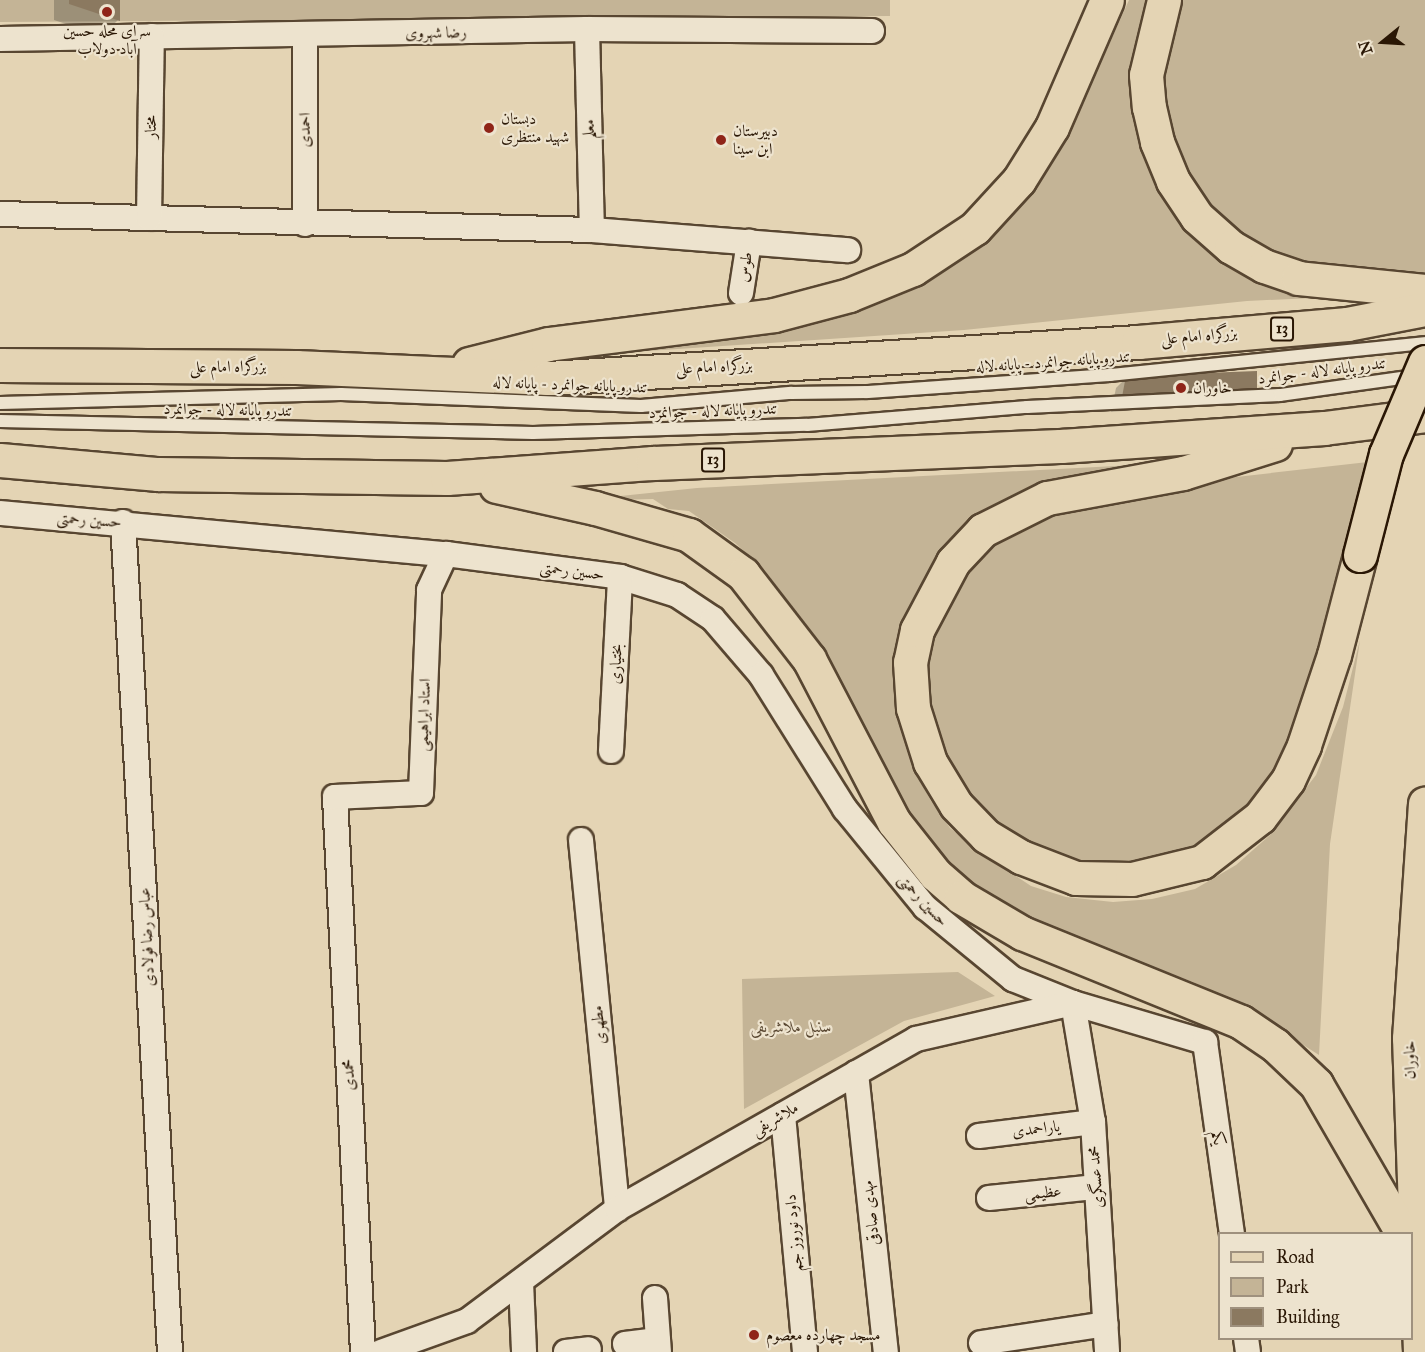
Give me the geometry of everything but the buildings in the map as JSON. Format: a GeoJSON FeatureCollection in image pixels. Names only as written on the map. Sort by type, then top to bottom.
{"type":"FeatureCollection","features":[{"type":"Feature","properties":{"kind":"main road"},"geometry":{"type":"LineString","coordinates":[[440,371],[548,344],[774,315],[849,295],[913,269],[975,228],[1019,180],[1052,128],[1107,0]]}},
{"type":"Feature","properties":{"kind":"main road"},"geometry":{"type":"LineString","coordinates":[[1164,0],[1146,75],[1149,106],[1157,142],[1173,181],[1197,217],[1231,247],[1256,262],[1298,278],[1425,291]]}},
{"type":"Feature","properties":{"kind":"main road","name":"بزرگراه امام علی"},"geometry":{"type":"LineString","coordinates":[[0,365],[440,371],[548,378],[963,355],[1347,324],[1425,309]]}},
{"type":"Feature","properties":{"kind":"main road"},"geometry":{"type":"LineString","coordinates":[[1324,428],[1183,473],[1047,498],[983,530],[952,562],[917,630],[910,662],[913,708],[930,762],[956,805],[986,836],[1022,857],[1076,878],[1132,879],[1202,861],[1260,817],[1288,780],[1304,745],[1334,655],[1386,454],[1425,362]]}},
{"type":"Feature","properties":{"kind":"main road","name":"13"},"geometry":{"type":"LineString","coordinates":[[0,460],[158,474],[447,478],[653,463],[1061,446],[1324,428],[1425,415]]}},
{"type":"Feature","properties":{"kind":"main road"},"geometry":{"type":"LineString","coordinates":[[447,478],[529,491],[689,535],[743,574],[809,659],[894,822],[935,874],[961,897],[1022,933],[1241,1022],[1275,1045],[1317,1084],[1401,1232]]}},
{"type":"Feature","properties":{"kind":"main road","name":"خاوران"},"geometry":{"type":"LineString","coordinates":[[1410,1232],[1409,1038],[1425,804]]}},
{"type":"Feature","properties":{"kind":"main road","name":"خاوران"},"geometry":{"type":"LineString","coordinates":[[1413,1278],[1420,1352]]}},
{"type":"Feature","properties":{"kind":"street","name":"رضا شهروی"},"geometry":{"type":"LineString","coordinates":[[0,39],[305,36],[587,29],[872,32]]}},
{"type":"Feature","properties":{"kind":"street","name":"معلم"},"geometry":{"type":"LineString","coordinates":[[587,29],[591,230]]}},
{"type":"Feature","properties":{"kind":"street","name":"مختار"},"geometry":{"type":"LineString","coordinates":[[149,218],[152,36]]}},
{"type":"Feature","properties":{"kind":"street","name":"احمدی"},"geometry":{"type":"LineString","coordinates":[[305,36],[305,224]]}},
{"type":"Feature","properties":{"kind":"street"},"geometry":{"type":"LineString","coordinates":[[0,214],[591,230],[848,250]]}},
{"type":"Feature","properties":{"kind":"street","name":"طوس"},"geometry":{"type":"LineString","coordinates":[[741,293],[749,242]]}},
{"type":"Feature","properties":{"kind":"street","name":"حسین رحمتی"},"geometry":{"type":"LineString","coordinates":[[0,513],[123,522],[446,554],[620,577],[677,595],[713,619],[760,675],[845,809],[925,907],[974,950],[1013,979],[1073,1003]]}},
{"type":"Feature","properties":{"kind":"street","name":"عباس رضا فولادی"},"geometry":{"type":"LineString","coordinates":[[123,522],[170,1352]]}},
{"type":"Feature","properties":{"kind":"street","name":"استاد ابراهیمی"},"geometry":{"type":"LineString","coordinates":[[335,797],[421,793],[429,590],[446,554]]}},
{"type":"Feature","properties":{"kind":"street","name":"بختیاری"},"geometry":{"type":"LineString","coordinates":[[611,751],[620,577]]}},
{"type":"Feature","properties":{"kind":"street","name":"محمدی"},"geometry":{"type":"LineString","coordinates":[[335,797],[363,1352]]}},
{"type":"Feature","properties":{"kind":"street","name":"مطهری"},"geometry":{"type":"LineString","coordinates":[[581,840],[617,1209]]}},
{"type":"Feature","properties":{"kind":"street","name":"ملاشریفی"},"geometry":{"type":"LineString","coordinates":[[381,1352],[467,1321],[617,1209],[916,1039],[1073,1003],[1206,1042]]}},
{"type":"Feature","properties":{"kind":"street","name":"محمد عسگری"},"geometry":{"type":"LineString","coordinates":[[1073,1003],[1093,1122],[1107,1352]]}},
{"type":"Feature","properties":{"kind":"street","name":"یکم"},"geometry":{"type":"LineString","coordinates":[[1206,1042],[1232,1232]]}},
{"type":"Feature","properties":{"kind":"street","name":"مهدی صادقی"},"geometry":{"type":"LineString","coordinates":[[856,1073],[886,1352]]}},
{"type":"Feature","properties":{"kind":"street","name":"داود نوروز جم"},"geometry":{"type":"LineString","coordinates":[[783,1115],[805,1352]]}},
{"type":"Feature","properties":{"kind":"street","name":"یاراحمدی"},"geometry":{"type":"LineString","coordinates":[[979,1136],[1093,1122]]}},
{"type":"Feature","properties":{"kind":"street","name":"عظیمی"},"geometry":{"type":"LineString","coordinates":[[989,1198],[1096,1187]]}},
{"type":"Feature","properties":{"kind":"street"},"geometry":{"type":"LineString","coordinates":[[521,1282],[524,1352]]}},
{"type":"Feature","properties":{"kind":"street"},"geometry":{"type":"LineString","coordinates":[[625,1344],[658,1346],[655,1298]]}},
{"type":"Feature","properties":{"kind":"street"},"geometry":{"type":"LineString","coordinates":[[981,1343],[1106,1324]]}},
{"type":"Feature","properties":{"kind":"lane","name":"تندرو پایانه جوانمرد - پایانه لاله"},"geometry":{"type":"LineString","coordinates":[[0,403],[341,394],[641,405],[791,393],[867,392],[1110,375],[1425,343]]}},
{"type":"Feature","properties":{"kind":"lane","name":"تندرو پایانه لاله - جوانمرد"},"geometry":{"type":"LineString","coordinates":[[0,421],[533,433],[795,425],[1027,407],[1280,396],[1425,374]]}},
{"type":"Feature","properties":{"kind":"green space"},"geometry":{"type":"Polygon","coordinates":[[[0,0],[890,0],[890,16],[0,22],[0,0]]]}},
{"type":"Feature","properties":{"kind":"green space"},"geometry":{"type":"Polygon","coordinates":[[[1129,0],[1151,0],[1142,25],[1182,214],[1356,296],[1247,301],[964,330],[542,358],[905,288],[956,261],[1001,225],[1044,174],[1071,129],[1129,0]]]}},
{"type":"Feature","properties":{"kind":"green space"},"geometry":{"type":"Polygon","coordinates":[[[1177,0],[1425,0],[1425,282],[1312,272],[1255,250],[1201,199],[1172,144],[1160,84],[1177,0]]]}},
{"type":"Feature","properties":{"kind":"green space"},"geometry":{"type":"Polygon","coordinates":[[[1191,462],[1012,500],[897,668],[899,720],[914,770],[931,801],[950,828],[987,857],[1031,886],[1066,897],[1113,902],[1152,899],[1195,889],[1236,865],[1270,835],[1316,775],[1343,707],[1360,640],[1330,844],[1319,1055],[1250,1011],[1193,982],[1050,928],[1006,906],[973,884],[918,830],[899,801],[828,657],[764,569],[735,543],[689,511],[668,509],[653,499],[573,501],[697,488],[1191,462]]]}},
{"type":"Feature","properties":{"kind":"green space"},"geometry":{"type":"Polygon","coordinates":[[[1368,462],[1302,715],[1278,772],[1249,808],[1228,827],[1188,848],[1164,859],[1131,864],[1075,861],[1027,847],[990,824],[963,792],[941,753],[927,706],[926,661],[933,625],[965,566],[990,543],[1037,515],[1174,484],[1368,462]]]}},
{"type":"Feature","properties":{"kind":"green space","name":"سنبل ملاشریفی"},"geometry":{"type":"Polygon","coordinates":[[[958,972],[995,996],[904,1021],[744,1109],[742,979],[958,972]]]}},
{"type":"Feature","properties":{"kind":"place","name":"سرای محله حسین آباد دولاب"},"geometry":{"type":"Point","coordinates":[107,12]}},
{"type":"Feature","properties":{"kind":"place","name":"دبستان شهید منتظری"},"geometry":{"type":"Point","coordinates":[489,128]}},
{"type":"Feature","properties":{"kind":"place","name":"دبیرستان ابن سینا"},"geometry":{"type":"Point","coordinates":[721,140]}},
{"type":"Feature","properties":{"kind":"place","name":"خاوران"},"geometry":{"type":"Point","coordinates":[1181,388]}},
{"type":"Feature","properties":{"kind":"place","name":"مسجد چهارده معصوم"},"geometry":{"type":"Point","coordinates":[754,1335]}}]}
